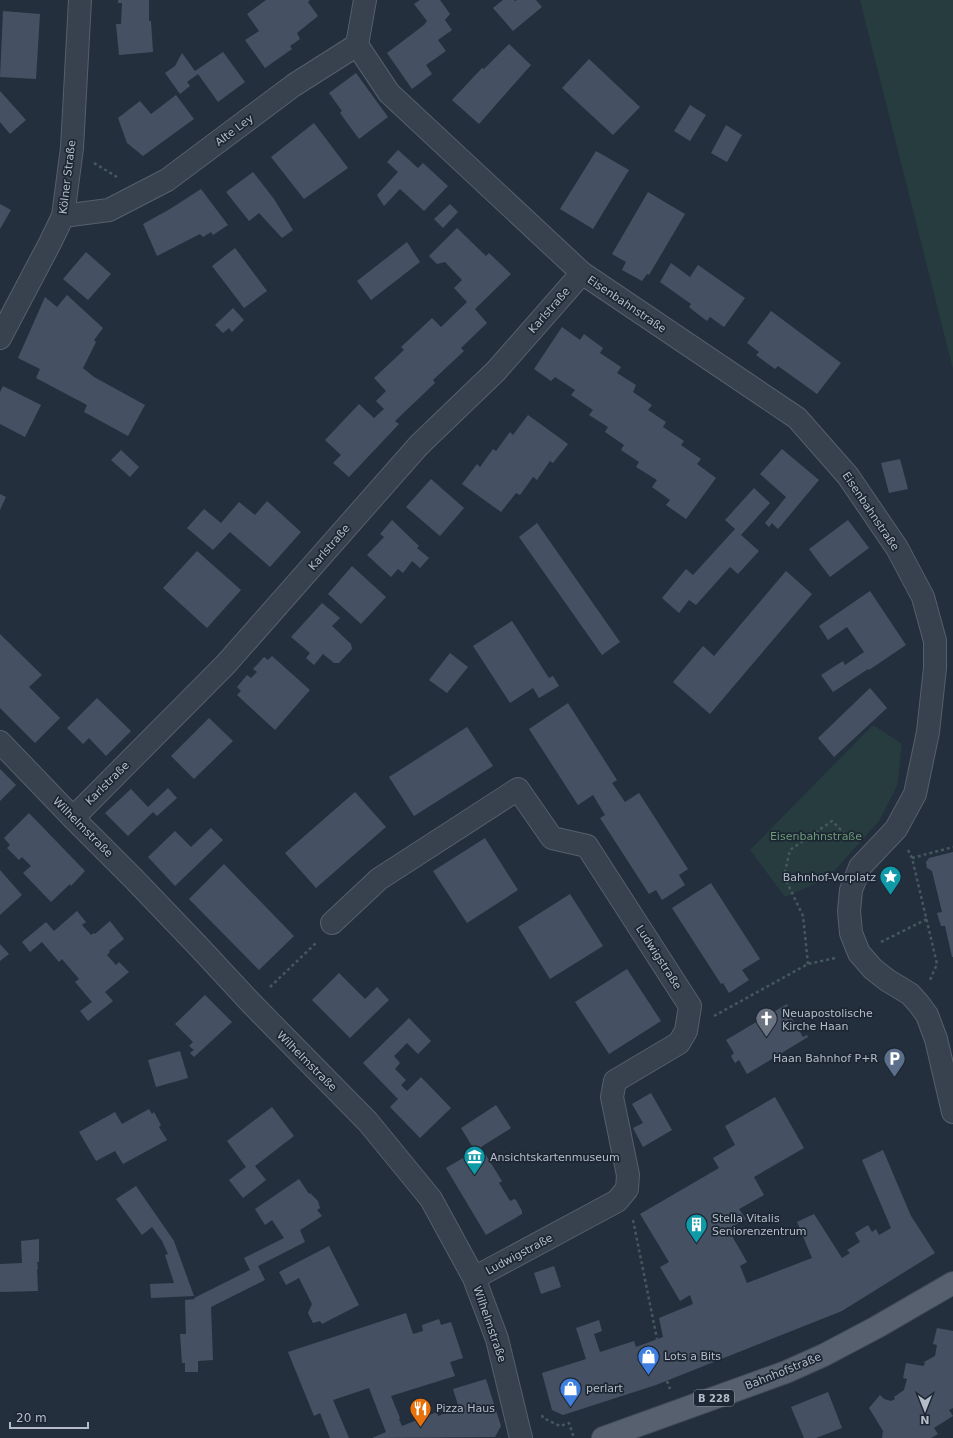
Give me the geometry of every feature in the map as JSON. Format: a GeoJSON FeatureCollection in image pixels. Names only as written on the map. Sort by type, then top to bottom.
{"type":"FeatureCollection","features":[{"type":"Feature","properties":{"kind":"main road","name":"Bahnhofstraße"},"geometry":{"type":"LineString","coordinates":[[603,1438],[786,1372],[818,1358],[877,1327],[953,1283]]}},
{"type":"Feature","properties":{"kind":"street","name":"Kölner Straße"},"geometry":{"type":"LineString","coordinates":[[0,338],[63,216],[72,148],[80,0]]}},
{"type":"Feature","properties":{"kind":"street"},"geometry":{"type":"LineString","coordinates":[[357,45],[365,0]]}},
{"type":"Feature","properties":{"kind":"street","name":"Alte Ley"},"geometry":{"type":"LineString","coordinates":[[63,216],[108,210],[167,180],[294,86],[357,45]]}},
{"type":"Feature","properties":{"kind":"street","name":"Eisenbahnstraße"},"geometry":{"type":"LineString","coordinates":[[357,45],[389,93],[582,273],[797,418],[848,476],[897,548],[922,597],[934,641],[935,668],[928,732],[916,794],[896,829],[860,867],[851,890],[849,911],[851,933],[859,953],[887,980],[910,994],[927,1015],[936,1039],[953,1112]]}},
{"type":"Feature","properties":{"kind":"street","name":"Karlstraße"},"geometry":{"type":"LineString","coordinates":[[73,818],[226,664],[419,445],[496,371],[582,273]]}},
{"type":"Feature","properties":{"kind":"street","name":"Wilhelmstraße"},"geometry":{"type":"LineString","coordinates":[[0,742],[134,879],[252,1004],[368,1122],[430,1199],[474,1278],[497,1339],[521,1438]]}},
{"type":"Feature","properties":{"kind":"street","name":"Ludwigstraße"},"geometry":{"type":"LineString","coordinates":[[332,923],[378,879],[518,789],[552,838],[588,846],[690,1006],[686,1031],[679,1043],[615,1081],[612,1097],[628,1175],[627,1189],[617,1201],[474,1278]]}},
{"type":"Feature","properties":{"kind":"path"},"geometry":{"type":"LineString","coordinates":[[72,148],[141,193]]}},
{"type":"Feature","properties":{"kind":"path"},"geometry":{"type":"LineString","coordinates":[[808,964],[803,916],[784,876],[790,850],[832,821],[869,858]]}},
{"type":"Feature","properties":{"kind":"path"},"geometry":{"type":"LineString","coordinates":[[919,1004],[937,964],[912,858],[953,847]]}},
{"type":"Feature","properties":{"kind":"path"},"geometry":{"type":"LineString","coordinates":[[686,1031],[808,964],[859,953],[927,919]]}},
{"type":"Feature","properties":{"kind":"path"},"geometry":{"type":"LineString","coordinates":[[252,1004],[318,942]]}},
{"type":"Feature","properties":{"kind":"path"},"geometry":{"type":"LineString","coordinates":[[627,1189],[657,1339]]}},
{"type":"Feature","properties":{"kind":"path"},"geometry":{"type":"LineString","coordinates":[[541,1410],[543,1418],[560,1426],[569,1423],[574,1438]]}},
{"type":"Feature","properties":{"kind":"green space"},"geometry":{"type":"Polygon","coordinates":[[[860,0],[953,0],[953,369],[865,20],[860,0]]]}},
{"type":"Feature","properties":{"kind":"green space","name":"Eisenbahnstraße"},"geometry":{"type":"Polygon","coordinates":[[[873,725],[902,744],[897,786],[879,821],[828,878],[785,897],[750,850],[873,725]]]}},
{"type":"Feature","properties":{"kind":"building"},"geometry":{"type":"Polygon","coordinates":[[[118,0],[149,0],[149,21],[151,21],[153,52],[119,55],[116,24],[121,24],[122,3],[118,3],[118,0]]]}},
{"type":"Feature","properties":{"kind":"building"},"geometry":{"type":"Polygon","coordinates":[[[266,0],[310,0],[308,2],[318,16],[297,33],[300,39],[290,46],[292,49],[265,68],[245,40],[259,31],[247,14],[266,0]]]}},
{"type":"Feature","properties":{"kind":"building"},"geometry":{"type":"Polygon","coordinates":[[[420,0],[440,0],[450,14],[445,20],[452,30],[438,40],[446,51],[426,65],[432,74],[412,89],[387,53],[424,25],[427,21],[414,4],[420,0]]]}},
{"type":"Feature","properties":{"kind":"building"},"geometry":{"type":"Polygon","coordinates":[[[503,0],[536,0],[542,7],[513,31],[493,8],[503,0]]]}},
{"type":"Feature","properties":{"kind":"building"},"geometry":{"type":"Polygon","coordinates":[[[3,11],[40,14],[36,79],[0,77],[3,11]]]}},
{"type":"Feature","properties":{"kind":"building"},"geometry":{"type":"Polygon","coordinates":[[[509,44],[531,65],[479,124],[452,100],[482,68],[484,69],[509,44]]]}},
{"type":"Feature","properties":{"kind":"building"},"geometry":{"type":"Polygon","coordinates":[[[223,52],[245,82],[218,102],[198,74],[187,82],[190,86],[180,94],[165,73],[175,66],[182,53],[195,71],[223,52]]]}},
{"type":"Feature","properties":{"kind":"building"},"geometry":{"type":"Polygon","coordinates":[[[589,59],[640,107],[613,135],[562,88],[589,59]]]}},
{"type":"Feature","properties":{"kind":"building"},"geometry":{"type":"Polygon","coordinates":[[[356,73],[388,117],[359,139],[340,113],[342,111],[329,93],[356,73]]]}},
{"type":"Feature","properties":{"kind":"building"},"geometry":{"type":"Polygon","coordinates":[[[0,91],[26,120],[10,134],[0,122],[0,91]]]}},
{"type":"Feature","properties":{"kind":"building"},"geometry":{"type":"Polygon","coordinates":[[[176,95],[194,119],[143,156],[127,143],[118,118],[140,101],[151,114],[176,95]]]}},
{"type":"Feature","properties":{"kind":"building"},"geometry":{"type":"Polygon","coordinates":[[[690,105],[706,115],[690,141],[674,131],[690,105]]]}},
{"type":"Feature","properties":{"kind":"building"},"geometry":{"type":"Polygon","coordinates":[[[314,123],[348,168],[304,199],[271,157],[314,123]]]}},
{"type":"Feature","properties":{"kind":"building"},"geometry":{"type":"Polygon","coordinates":[[[726,125],[742,135],[727,162],[711,153],[726,125]]]}},
{"type":"Feature","properties":{"kind":"building"},"geometry":{"type":"Polygon","coordinates":[[[398,150],[418,168],[423,163],[448,186],[424,211],[400,189],[384,206],[377,195],[398,172],[387,162],[398,150]]]}},
{"type":"Feature","properties":{"kind":"building"},"geometry":{"type":"Polygon","coordinates":[[[596,151],[629,170],[593,229],[560,209],[596,151]]]}},
{"type":"Feature","properties":{"kind":"building"},"geometry":{"type":"Polygon","coordinates":[[[253,172],[274,199],[293,230],[282,238],[259,213],[249,221],[226,192],[253,172]]]}},
{"type":"Feature","properties":{"kind":"building"},"geometry":{"type":"Polygon","coordinates":[[[201,189],[228,225],[213,235],[211,232],[203,237],[200,234],[157,256],[143,224],[201,189]]]}},
{"type":"Feature","properties":{"kind":"building"},"geometry":{"type":"Polygon","coordinates":[[[648,192],[685,214],[649,275],[647,274],[642,281],[622,270],[626,262],[612,254],[648,192]]]}},
{"type":"Feature","properties":{"kind":"building"},"geometry":{"type":"Polygon","coordinates":[[[0,204],[11,210],[0,229],[0,204]]]}},
{"type":"Feature","properties":{"kind":"building"},"geometry":{"type":"Polygon","coordinates":[[[450,204],[458,212],[443,228],[434,219],[450,204]]]}},
{"type":"Feature","properties":{"kind":"building"},"geometry":{"type":"Polygon","coordinates":[[[457,228],[486,256],[489,253],[511,274],[475,309],[487,323],[461,348],[464,351],[433,380],[435,383],[395,421],[399,424],[349,477],[333,463],[341,455],[325,440],[359,404],[374,418],[384,409],[376,401],[386,391],[374,378],[404,350],[401,347],[432,318],[441,327],[467,302],[454,288],[462,280],[445,262],[437,264],[429,256],[457,228]]]}},
{"type":"Feature","properties":{"kind":"building"},"geometry":{"type":"Polygon","coordinates":[[[407,242],[420,262],[371,300],[357,281],[407,242]]]}},
{"type":"Feature","properties":{"kind":"building"},"geometry":{"type":"Polygon","coordinates":[[[235,248],[267,291],[244,308],[212,266],[235,248]]]}},
{"type":"Feature","properties":{"kind":"building"},"geometry":{"type":"Polygon","coordinates":[[[86,252],[111,274],[88,300],[63,279],[86,252]]]}},
{"type":"Feature","properties":{"kind":"building"},"geometry":{"type":"Polygon","coordinates":[[[671,263],[690,277],[698,265],[745,298],[724,327],[710,317],[707,321],[689,307],[691,304],[660,282],[671,263]]]}},
{"type":"Feature","properties":{"kind":"building"},"geometry":{"type":"Polygon","coordinates":[[[67,295],[103,328],[94,340],[96,342],[83,368],[94,377],[145,405],[128,436],[84,412],[87,405],[36,378],[40,369],[18,358],[45,297],[57,307],[67,295]]]}},
{"type":"Feature","properties":{"kind":"building"},"geometry":{"type":"Polygon","coordinates":[[[233,308],[244,320],[232,332],[229,328],[223,333],[215,325],[233,308]]]}},
{"type":"Feature","properties":{"kind":"building"},"geometry":{"type":"Polygon","coordinates":[[[771,311],[841,363],[817,394],[778,366],[775,369],[756,355],[759,352],[747,343],[771,311]]]}},
{"type":"Feature","properties":{"kind":"building"},"geometry":{"type":"Polygon","coordinates":[[[562,327],[580,340],[584,334],[603,348],[600,353],[621,367],[617,373],[636,385],[633,392],[652,405],[648,410],[666,422],[663,427],[684,441],[681,445],[701,459],[697,464],[716,478],[686,519],[666,505],[670,500],[652,487],[657,480],[636,467],[639,462],[621,450],[624,445],[605,432],[608,427],[589,415],[593,410],[571,395],[575,390],[555,377],[551,381],[534,369],[562,327]]]}},
{"type":"Feature","properties":{"kind":"building"},"geometry":{"type":"Polygon","coordinates":[[[3,386],[41,405],[25,437],[0,424],[0,392],[3,386]]]}},
{"type":"Feature","properties":{"kind":"building"},"geometry":{"type":"Polygon","coordinates":[[[528,415],[568,444],[553,463],[550,461],[537,480],[533,477],[520,495],[516,493],[501,512],[462,484],[477,464],[480,467],[493,449],[496,451],[510,432],[513,435],[528,415]]]}},
{"type":"Feature","properties":{"kind":"building"},"geometry":{"type":"Polygon","coordinates":[[[782,449],[819,480],[778,529],[772,523],[769,527],[765,523],[786,497],[760,474],[782,449]]]}},
{"type":"Feature","properties":{"kind":"building"},"geometry":{"type":"Polygon","coordinates":[[[121,450],[139,467],[130,477],[111,460],[121,450]]]}},
{"type":"Feature","properties":{"kind":"building"},"geometry":{"type":"Polygon","coordinates":[[[900,459],[908,489],[889,493],[881,463],[900,459]]]}},
{"type":"Feature","properties":{"kind":"building"},"geometry":{"type":"Polygon","coordinates":[[[431,479],[464,508],[440,536],[406,507],[431,479]]]}},
{"type":"Feature","properties":{"kind":"building"},"geometry":{"type":"Polygon","coordinates":[[[754,488],[770,503],[741,535],[759,551],[738,574],[730,567],[696,605],[689,600],[679,613],[662,598],[686,569],[693,575],[735,529],[725,520],[754,488]]]}},
{"type":"Feature","properties":{"kind":"building"},"geometry":{"type":"Polygon","coordinates":[[[0,494],[6,497],[0,510],[0,494]]]}},
{"type":"Feature","properties":{"kind":"building"},"geometry":{"type":"Polygon","coordinates":[[[267,501],[301,532],[270,567],[230,532],[213,550],[187,528],[204,509],[221,523],[239,502],[255,515],[267,501]]]}},
{"type":"Feature","properties":{"kind":"building"},"geometry":{"type":"Polygon","coordinates":[[[392,520],[419,546],[417,548],[429,558],[420,568],[412,561],[403,573],[398,569],[391,577],[367,555],[384,537],[380,534],[392,520]]]}},
{"type":"Feature","properties":{"kind":"building"},"geometry":{"type":"Polygon","coordinates":[[[848,520],[869,548],[830,577],[809,549],[848,520]]]}},
{"type":"Feature","properties":{"kind":"building"},"geometry":{"type":"Polygon","coordinates":[[[537,523],[620,642],[602,655],[519,537],[537,523]]]}},
{"type":"Feature","properties":{"kind":"building"},"geometry":{"type":"Polygon","coordinates":[[[197,551],[241,590],[207,628],[163,588],[197,551]]]}},
{"type":"Feature","properties":{"kind":"building"},"geometry":{"type":"Polygon","coordinates":[[[352,566],[386,597],[361,624],[328,594],[352,566]]]}},
{"type":"Feature","properties":{"kind":"building"},"geometry":{"type":"Polygon","coordinates":[[[786,571],[812,594],[710,714],[673,682],[703,646],[714,656],[786,571]]]}},
{"type":"Feature","properties":{"kind":"building"},"geometry":{"type":"Polygon","coordinates":[[[870,591],[906,645],[833,692],[821,675],[843,661],[845,665],[864,652],[847,627],[828,640],[819,626],[870,591]]]}},
{"type":"Feature","properties":{"kind":"building"},"geometry":{"type":"Polygon","coordinates":[[[322,603],[340,618],[332,626],[351,644],[352,649],[339,663],[334,663],[323,654],[314,665],[306,658],[310,653],[291,637],[322,603]]]}},
{"type":"Feature","properties":{"kind":"building"},"geometry":{"type":"Polygon","coordinates":[[[512,621],[549,678],[553,676],[559,686],[539,698],[533,688],[510,703],[473,646],[512,621]]]}},
{"type":"Feature","properties":{"kind":"building"},"geometry":{"type":"Polygon","coordinates":[[[0,634],[42,675],[29,687],[60,718],[35,743],[0,708],[0,634]]]}},
{"type":"Feature","properties":{"kind":"building"},"geometry":{"type":"Polygon","coordinates":[[[450,653],[468,667],[447,693],[429,680],[450,653]]]}},
{"type":"Feature","properties":{"kind":"building"},"geometry":{"type":"Polygon","coordinates":[[[272,656],[310,690],[275,730],[237,695],[241,691],[237,687],[247,675],[251,678],[257,672],[253,669],[264,657],[268,660],[272,656]]]}},
{"type":"Feature","properties":{"kind":"building"},"geometry":{"type":"Polygon","coordinates":[[[870,688],[887,708],[834,757],[818,738],[870,688]]]}},
{"type":"Feature","properties":{"kind":"building"},"geometry":{"type":"Polygon","coordinates":[[[97,698],[131,731],[106,756],[89,738],[83,744],[67,728],[97,698]]]}},
{"type":"Feature","properties":{"kind":"building"},"geometry":{"type":"Polygon","coordinates":[[[568,703],[617,780],[612,783],[625,802],[639,793],[688,869],[679,875],[685,885],[662,900],[656,890],[649,894],[600,818],[605,815],[593,795],[578,805],[529,729],[568,703]]]}},
{"type":"Feature","properties":{"kind":"building"},"geometry":{"type":"Polygon","coordinates":[[[209,718],[233,741],[194,779],[171,756],[209,718]]]}},
{"type":"Feature","properties":{"kind":"building"},"geometry":{"type":"Polygon","coordinates":[[[467,727],[493,766],[414,816],[389,777],[467,727]]]}},
{"type":"Feature","properties":{"kind":"building"},"geometry":{"type":"Polygon","coordinates":[[[0,769],[16,785],[0,801],[0,769]]]}},
{"type":"Feature","properties":{"kind":"building"},"geometry":{"type":"Polygon","coordinates":[[[168,788],[177,798],[157,816],[153,812],[128,836],[105,813],[131,789],[148,807],[168,788]]]}},
{"type":"Feature","properties":{"kind":"building"},"geometry":{"type":"Polygon","coordinates":[[[355,792],[386,827],[316,888],[285,853],[355,792]]]}},
{"type":"Feature","properties":{"kind":"building"},"geometry":{"type":"Polygon","coordinates":[[[29,813],[85,871],[71,886],[70,884],[51,902],[23,873],[31,866],[22,857],[19,860],[7,848],[10,845],[4,838],[29,813]]]}},
{"type":"Feature","properties":{"kind":"building"},"geometry":{"type":"Polygon","coordinates":[[[211,828],[223,840],[175,886],[148,857],[175,831],[191,847],[211,828]]]}},
{"type":"Feature","properties":{"kind":"building"},"geometry":{"type":"Polygon","coordinates":[[[485,838],[518,890],[467,923],[433,871],[485,838]]]}},
{"type":"Feature","properties":{"kind":"building"},"geometry":{"type":"Polygon","coordinates":[[[953,852],[952,957],[945,926],[941,926],[937,913],[942,912],[932,871],[927,868],[926,862],[929,858],[953,852]]]}},
{"type":"Feature","properties":{"kind":"building"},"geometry":{"type":"Polygon","coordinates":[[[224,864],[294,936],[259,970],[189,899],[224,864]]]}},
{"type":"Feature","properties":{"kind":"building"},"geometry":{"type":"Polygon","coordinates":[[[0,870],[22,895],[0,915],[0,870]]]}},
{"type":"Feature","properties":{"kind":"building"},"geometry":{"type":"Polygon","coordinates":[[[711,883],[760,959],[742,970],[749,980],[729,993],[723,983],[721,984],[672,908],[711,883]]]}},
{"type":"Feature","properties":{"kind":"building"},"geometry":{"type":"Polygon","coordinates":[[[570,894],[603,946],[550,979],[518,927],[570,894]]]}},
{"type":"Feature","properties":{"kind":"building"},"geometry":{"type":"Polygon","coordinates":[[[77,911],[86,922],[82,925],[91,935],[94,933],[95,934],[110,921],[124,939],[109,951],[110,952],[107,955],[116,965],[119,962],[129,972],[105,992],[113,1001],[88,1021],[80,1011],[92,1002],[75,982],[79,979],[62,959],[59,962],[42,942],[30,952],[22,942],[46,922],[54,931],[77,911]]]}},
{"type":"Feature","properties":{"kind":"building"},"geometry":{"type":"Polygon","coordinates":[[[0,944],[9,954],[0,961],[0,944]]]}},
{"type":"Feature","properties":{"kind":"building"},"geometry":{"type":"Polygon","coordinates":[[[627,969],[661,1021],[609,1054],[575,1002],[627,969]]]}},
{"type":"Feature","properties":{"kind":"building"},"geometry":{"type":"Polygon","coordinates":[[[339,973],[365,999],[377,987],[389,1000],[350,1038],[312,1000],[339,973]]]}},
{"type":"Feature","properties":{"kind":"building"},"geometry":{"type":"Polygon","coordinates":[[[205,995],[232,1022],[194,1057],[190,1053],[194,1050],[189,1046],[193,1042],[175,1024],[205,995]]]}},
{"type":"Feature","properties":{"kind":"building","name":"Neuapostolische Kirche Haan"},"geometry":{"type":"Polygon","coordinates":[[[787,1004],[788,1006],[785,1007],[803,1037],[807,1035],[808,1037],[747,1074],[739,1060],[735,1063],[731,1056],[734,1053],[726,1040],[787,1004]]]}},
{"type":"Feature","properties":{"kind":"building"},"geometry":{"type":"Polygon","coordinates":[[[409,1018],[431,1041],[418,1054],[407,1043],[394,1056],[400,1063],[395,1069],[406,1080],[401,1085],[407,1091],[421,1077],[451,1108],[420,1138],[390,1107],[398,1099],[363,1063],[409,1018]]]}},
{"type":"Feature","properties":{"kind":"building"},"geometry":{"type":"Polygon","coordinates":[[[180,1051],[188,1078],[156,1087],[148,1060],[180,1051]]]}},
{"type":"Feature","properties":{"kind":"building"},"geometry":{"type":"Polygon","coordinates":[[[651,1093],[672,1130],[643,1147],[633,1128],[643,1123],[632,1104],[651,1093]]]}},
{"type":"Feature","properties":{"kind":"building","name":"Stella Vitalis Seniorenzentrum"},"geometry":{"type":"Polygon","coordinates":[[[775,1097],[804,1148],[754,1177],[764,1195],[739,1209],[746,1219],[728,1229],[747,1262],[740,1266],[747,1283],[812,1258],[797,1222],[814,1214],[842,1258],[850,1253],[847,1250],[860,1242],[855,1233],[868,1225],[872,1232],[876,1229],[879,1235],[891,1228],[862,1160],[883,1150],[911,1216],[935,1253],[842,1311],[656,1385],[563,1415],[552,1410],[542,1373],[586,1359],[576,1328],[599,1320],[602,1331],[594,1334],[600,1352],[634,1341],[636,1347],[663,1337],[659,1318],[693,1304],[690,1295],[680,1301],[660,1267],[669,1262],[640,1214],[719,1168],[713,1158],[735,1145],[725,1126],[775,1097]]]}},
{"type":"Feature","properties":{"kind":"building"},"geometry":{"type":"Polygon","coordinates":[[[496,1105],[511,1128],[481,1147],[502,1181],[499,1183],[510,1201],[514,1199],[516,1200],[522,1214],[486,1235],[446,1168],[475,1151],[461,1128],[496,1105]]]}},
{"type":"Feature","properties":{"kind":"building"},"geometry":{"type":"Polygon","coordinates":[[[272,1107],[294,1136],[255,1166],[266,1180],[243,1198],[229,1180],[246,1167],[227,1141],[272,1107]]]}},
{"type":"Feature","properties":{"kind":"building"},"geometry":{"type":"Polygon","coordinates":[[[149,1109],[152,1114],[154,1112],[161,1125],[159,1127],[167,1140],[123,1164],[115,1151],[96,1161],[79,1132],[115,1112],[122,1124],[149,1109]]]}},
{"type":"Feature","properties":{"kind":"building"},"geometry":{"type":"Polygon","coordinates":[[[299,1179],[309,1194],[310,1193],[318,1201],[320,1208],[317,1210],[322,1216],[300,1230],[305,1242],[258,1266],[265,1280],[211,1307],[213,1360],[198,1361],[198,1372],[185,1372],[185,1363],[182,1363],[180,1334],[186,1334],[185,1300],[195,1299],[194,1298],[250,1270],[244,1258],[284,1238],[272,1220],[265,1225],[255,1209],[299,1179]]]}},
{"type":"Feature","properties":{"kind":"building"},"geometry":{"type":"Polygon","coordinates":[[[136,1186],[174,1241],[194,1296],[151,1298],[150,1284],[174,1283],[165,1255],[168,1254],[162,1241],[152,1227],[142,1235],[116,1199],[136,1186]]]}},
{"type":"Feature","properties":{"kind":"building"},"geometry":{"type":"Polygon","coordinates":[[[39,1239],[39,1262],[37,1262],[38,1291],[0,1292],[0,1264],[22,1263],[21,1241],[39,1239]]]}},
{"type":"Feature","properties":{"kind":"building"},"geometry":{"type":"Polygon","coordinates":[[[329,1246],[359,1305],[322,1324],[320,1321],[313,1323],[308,1313],[312,1304],[299,1278],[286,1285],[279,1272],[329,1246]]]}},
{"type":"Feature","properties":{"kind":"building"},"geometry":{"type":"Polygon","coordinates":[[[554,1266],[561,1287],[541,1294],[534,1273],[554,1266]]]}},
{"type":"Feature","properties":{"kind":"building"},"geometry":{"type":"Polygon","coordinates":[[[406,1313],[413,1334],[423,1331],[422,1325],[439,1319],[441,1325],[451,1322],[463,1358],[450,1362],[455,1376],[391,1396],[402,1426],[437,1412],[438,1416],[459,1408],[453,1389],[486,1379],[501,1426],[495,1437],[372,1438],[386,1432],[369,1388],[333,1400],[349,1438],[330,1438],[320,1413],[314,1416],[288,1352],[406,1313]]]}},
{"type":"Feature","properties":{"kind":"building"},"geometry":{"type":"Polygon","coordinates":[[[937,1328],[953,1331],[953,1408],[949,1410],[953,1416],[934,1428],[938,1434],[931,1438],[882,1438],[883,1431],[869,1408],[880,1395],[884,1399],[891,1401],[904,1390],[907,1379],[903,1378],[906,1363],[923,1366],[925,1364],[924,1362],[935,1356],[937,1345],[933,1344],[937,1328]]]}},
{"type":"Feature","properties":{"kind":"building"},"geometry":{"type":"Polygon","coordinates":[[[828,1392],[842,1428],[816,1438],[804,1438],[791,1407],[828,1392]]]}},
{"type":"Feature","properties":{"kind":"place","name":"Bahnhof-Vorplatz"},"geometry":{"type":"Point","coordinates":[891,896]}},
{"type":"Feature","properties":{"kind":"place","name":"Neuapostolische Kirche Haan"},"geometry":{"type":"Point","coordinates":[767,1038]}},
{"type":"Feature","properties":{"kind":"place","name":"Haan Bahnhof P+R"},"geometry":{"type":"Point","coordinates":[894,1078]}},
{"type":"Feature","properties":{"kind":"place","name":"Ansichtskartenmuseum"},"geometry":{"type":"Point","coordinates":[475,1176]}},
{"type":"Feature","properties":{"kind":"place","name":"Stella Vitalis Seniorenzentrum"},"geometry":{"type":"Point","coordinates":[697,1244]}},
{"type":"Feature","properties":{"kind":"place","name":"Lots a Bits"},"geometry":{"type":"Point","coordinates":[648,1376]}},
{"type":"Feature","properties":{"kind":"place","name":"perlart"},"geometry":{"type":"Point","coordinates":[571,1408]}},
{"type":"Feature","properties":{"kind":"place","name":"Pizza Haus"},"geometry":{"type":"Point","coordinates":[421,1428]}}]}
